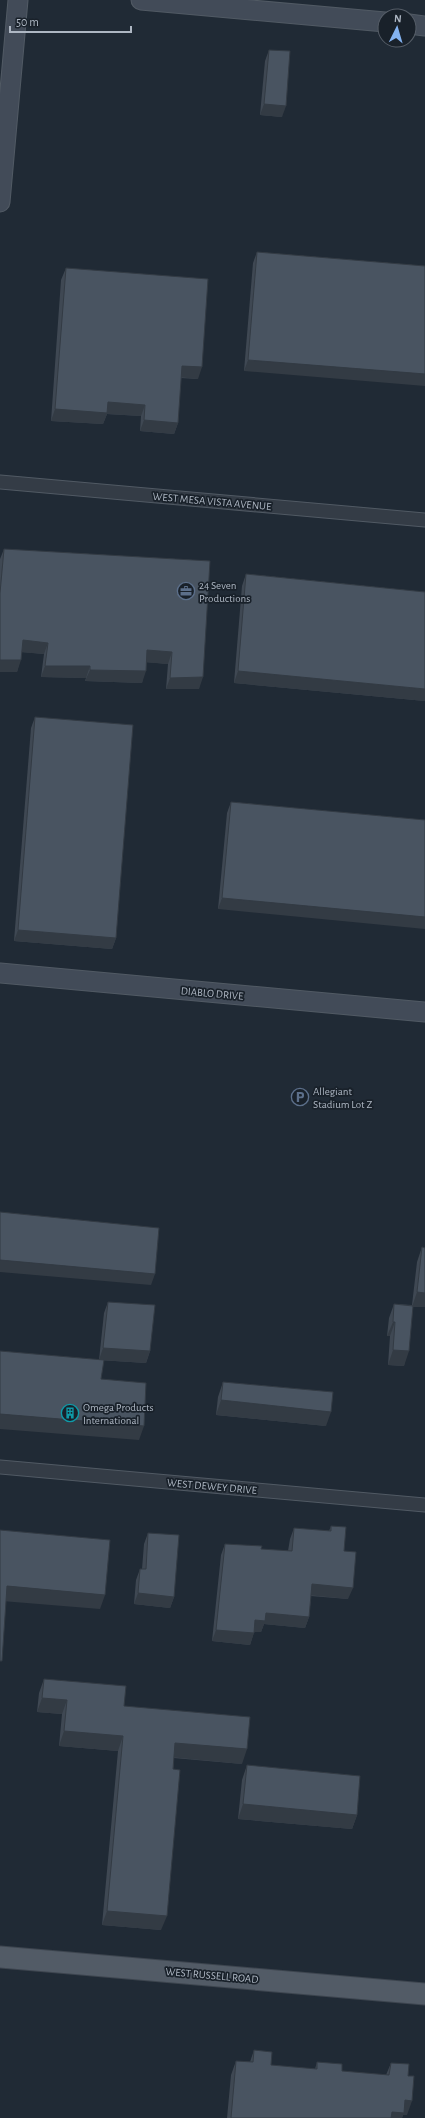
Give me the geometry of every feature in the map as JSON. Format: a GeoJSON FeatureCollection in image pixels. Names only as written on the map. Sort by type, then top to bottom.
{"type":"FeatureCollection","features":[{"type":"Feature","properties":{"kind":"main road","name":"WEST RUSSELL ROAD"},"geometry":{"type":"LineString","coordinates":[[0,1957],[425,1994]]}},
{"type":"Feature","properties":{"kind":"street"},"geometry":{"type":"LineString","coordinates":[[0,202],[18,0]]}},
{"type":"Feature","properties":{"kind":"street"},"geometry":{"type":"LineString","coordinates":[[141,0],[377,21]]}},
{"type":"Feature","properties":{"kind":"street","name":"WEST MESA VISTA AVENUE"},"geometry":{"type":"LineString","coordinates":[[0,482],[425,520]]}},
{"type":"Feature","properties":{"kind":"street","name":"DIABLO DRIVE"},"geometry":{"type":"LineString","coordinates":[[0,973],[425,1012]]}},
{"type":"Feature","properties":{"kind":"street","name":"WEST DEWEY DRIVE"},"geometry":{"type":"LineString","coordinates":[[0,1467],[425,1505]]}},
{"type":"Feature","properties":{"kind":"building"},"geometry":{"type":"Polygon","coordinates":[[[269,50],[290,51],[286,106],[264,104],[269,50]]]}},
{"type":"Feature","properties":{"kind":"building"},"geometry":{"type":"Polygon","coordinates":[[[257,252],[425,266],[425,374],[248,360],[257,252]]]}},
{"type":"Feature","properties":{"kind":"building"},"geometry":{"type":"Polygon","coordinates":[[[66,268],[208,279],[202,367],[182,366],[178,423],[144,420],[145,405],[108,402],[107,413],[55,409],[66,268]]]}},
{"type":"Feature","properties":{"kind":"building"},"geometry":{"type":"Polygon","coordinates":[[[4,549],[210,561],[203,677],[170,678],[172,652],[147,650],[146,671],[90,670],[90,666],[45,666],[48,643],[23,640],[21,660],[0,660],[0,593],[4,549]]]}},
{"type":"Feature","properties":{"kind":"building"},"geometry":{"type":"Polygon","coordinates":[[[246,574],[425,592],[425,689],[238,671],[246,574]]]}},
{"type":"Feature","properties":{"kind":"building"},"geometry":{"type":"Polygon","coordinates":[[[35,717],[133,725],[116,938],[18,930],[35,717]]]}},
{"type":"Feature","properties":{"kind":"building"},"geometry":{"type":"Polygon","coordinates":[[[231,802],[425,820],[425,917],[222,898],[231,802]]]}},
{"type":"Feature","properties":{"kind":"building"},"geometry":{"type":"Polygon","coordinates":[[[0,1212],[159,1228],[155,1274],[0,1260],[0,1212]]]}},
{"type":"Feature","properties":{"kind":"building"},"geometry":{"type":"Polygon","coordinates":[[[422,1247],[425,1248],[425,1293],[417,1292],[422,1247]]]}},
{"type":"Feature","properties":{"kind":"building"},"geometry":{"type":"Polygon","coordinates":[[[108,1302],[155,1305],[150,1351],[103,1348],[108,1302]]]}},
{"type":"Feature","properties":{"kind":"building"},"geometry":{"type":"Polygon","coordinates":[[[394,1304],[413,1306],[409,1351],[393,1350],[395,1322],[393,1322],[394,1304]]]}},
{"type":"Feature","properties":{"kind":"building","name":"Omega Products International"},"geometry":{"type":"Polygon","coordinates":[[[0,1351],[104,1360],[101,1379],[146,1383],[144,1426],[0,1414],[0,1351]]]}},
{"type":"Feature","properties":{"kind":"building"},"geometry":{"type":"Polygon","coordinates":[[[223,1382],[333,1392],[331,1412],[221,1400],[223,1382]]]}},
{"type":"Feature","properties":{"kind":"building"},"geometry":{"type":"Polygon","coordinates":[[[331,1526],[346,1527],[344,1551],[356,1552],[353,1588],[312,1584],[309,1617],[266,1613],[265,1621],[255,1620],[254,1633],[216,1630],[225,1544],[262,1546],[261,1549],[292,1551],[294,1528],[331,1531],[331,1526]]]}},
{"type":"Feature","properties":{"kind":"building"},"geometry":{"type":"Polygon","coordinates":[[[0,1530],[110,1540],[105,1595],[7,1586],[2,1661],[0,1661],[0,1530]]]}},
{"type":"Feature","properties":{"kind":"building"},"geometry":{"type":"Polygon","coordinates":[[[148,1533],[179,1535],[174,1597],[138,1593],[140,1569],[146,1569],[148,1533]]]}},
{"type":"Feature","properties":{"kind":"building"},"geometry":{"type":"Polygon","coordinates":[[[44,1679],[126,1686],[124,1706],[250,1717],[247,1749],[175,1743],[173,1769],[180,1770],[167,1916],[107,1911],[123,1736],[64,1731],[67,1700],[42,1698],[44,1679]]]}},
{"type":"Feature","properties":{"kind":"building"},"geometry":{"type":"Polygon","coordinates":[[[247,1765],[360,1776],[357,1815],[243,1804],[247,1765]]]}},
{"type":"Feature","properties":{"kind":"building"},"geometry":{"type":"Polygon","coordinates":[[[254,2050],[272,2052],[271,2065],[317,2069],[317,2062],[342,2064],[342,2071],[389,2075],[391,2063],[409,2064],[408,2076],[414,2076],[412,2101],[405,2100],[404,2113],[392,2112],[391,2118],[231,2118],[236,2061],[253,2062],[254,2050]]]}},
{"type":"Feature","properties":{"kind":"place","name":"24 Seven Productions"},"geometry":{"type":"Point","coordinates":[186,591]}},
{"type":"Feature","properties":{"kind":"place","name":"Allegiant Stadium Lot Z"},"geometry":{"type":"Point","coordinates":[300,1097]}},
{"type":"Feature","properties":{"kind":"place","name":"Omega Products International"},"geometry":{"type":"Point","coordinates":[70,1413]}}]}
